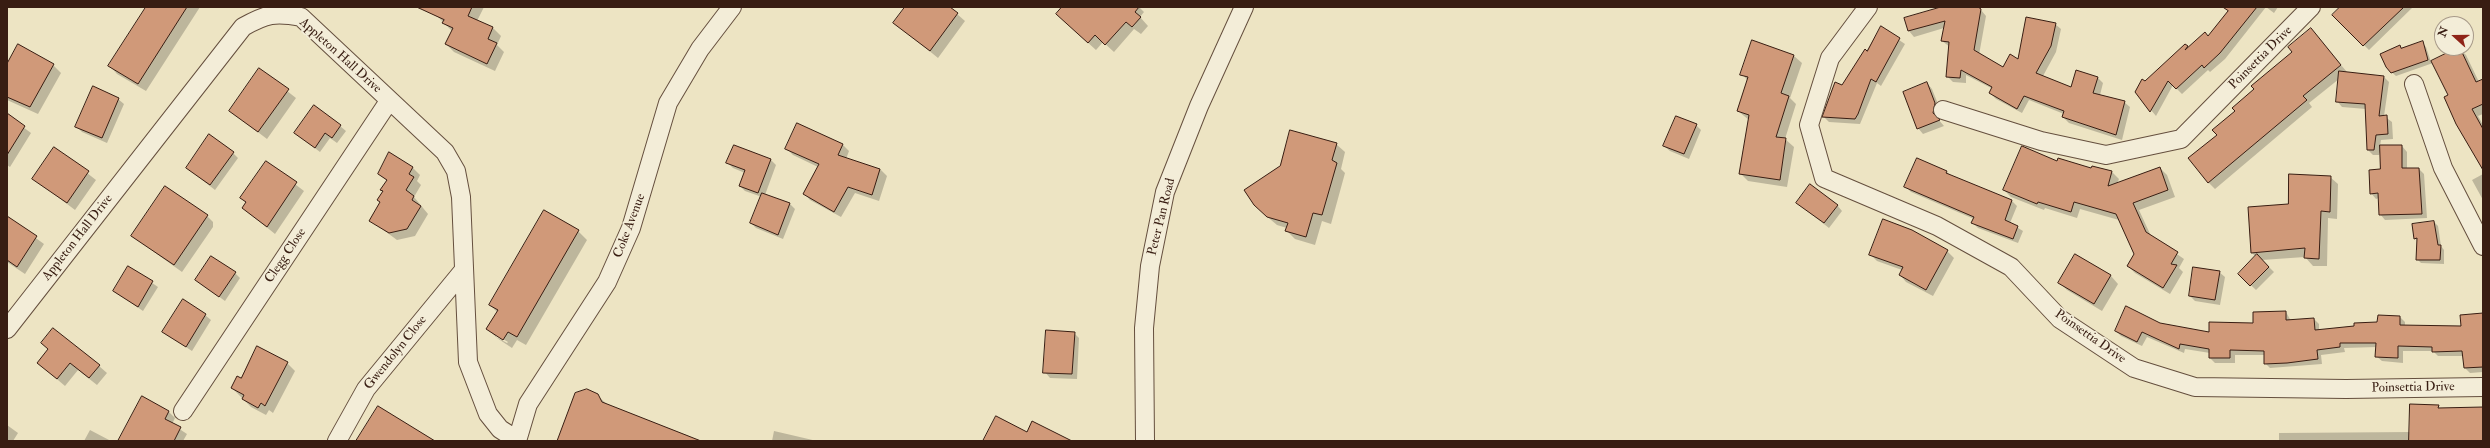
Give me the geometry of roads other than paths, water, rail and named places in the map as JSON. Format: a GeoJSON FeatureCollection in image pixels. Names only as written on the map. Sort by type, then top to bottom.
{"type":"FeatureCollection","features":[{"type":"Feature","properties":{"kind":"street","name":"Coke Avenue"},"geometry":{"type":"LineString","coordinates":[[517,440],[528,404],[607,282],[632,228],[668,104],[700,49],[732,7]]}},
{"type":"Feature","properties":{"kind":"street","name":"Peter Pan Road"},"geometry":{"type":"LineString","coordinates":[[1145,441],[1144,328],[1150,266],[1166,192],[1199,106],[1244,7]]}},
{"type":"Feature","properties":{"kind":"street","name":"Poinsettia Drive"},"geometry":{"type":"LineString","coordinates":[[1868,7],[1830,58],[1809,125],[1824,178],[1937,226],[2010,267],[2060,320],[2134,368],[2195,387],[2346,389],[2483,386]]}},
{"type":"Feature","properties":{"kind":"street","name":"Poinsettia Drive"},"geometry":{"type":"LineString","coordinates":[[1943,110],[2041,141],[2106,155],[2181,139],[2311,7]]}},
{"type":"Feature","properties":{"kind":"street","name":"Appleton Hall Drive"},"geometry":{"type":"LineString","coordinates":[[7,329],[243,28],[264,16],[282,14],[302,17],[444,152],[456,171],[461,197],[468,362],[488,414],[500,429],[517,440]]}},
{"type":"Feature","properties":{"kind":"street"},"geometry":{"type":"LineString","coordinates":[[2414,84],[2443,168],[2483,246]]}},
{"type":"Feature","properties":{"kind":"street","name":"Clegg Close"},"geometry":{"type":"LineString","coordinates":[[183,411],[389,101]]}},
{"type":"Feature","properties":{"kind":"street","name":"Gwendolyn Close"},"geometry":{"type":"LineString","coordinates":[[338,441],[366,388],[463,271]]}}]}
